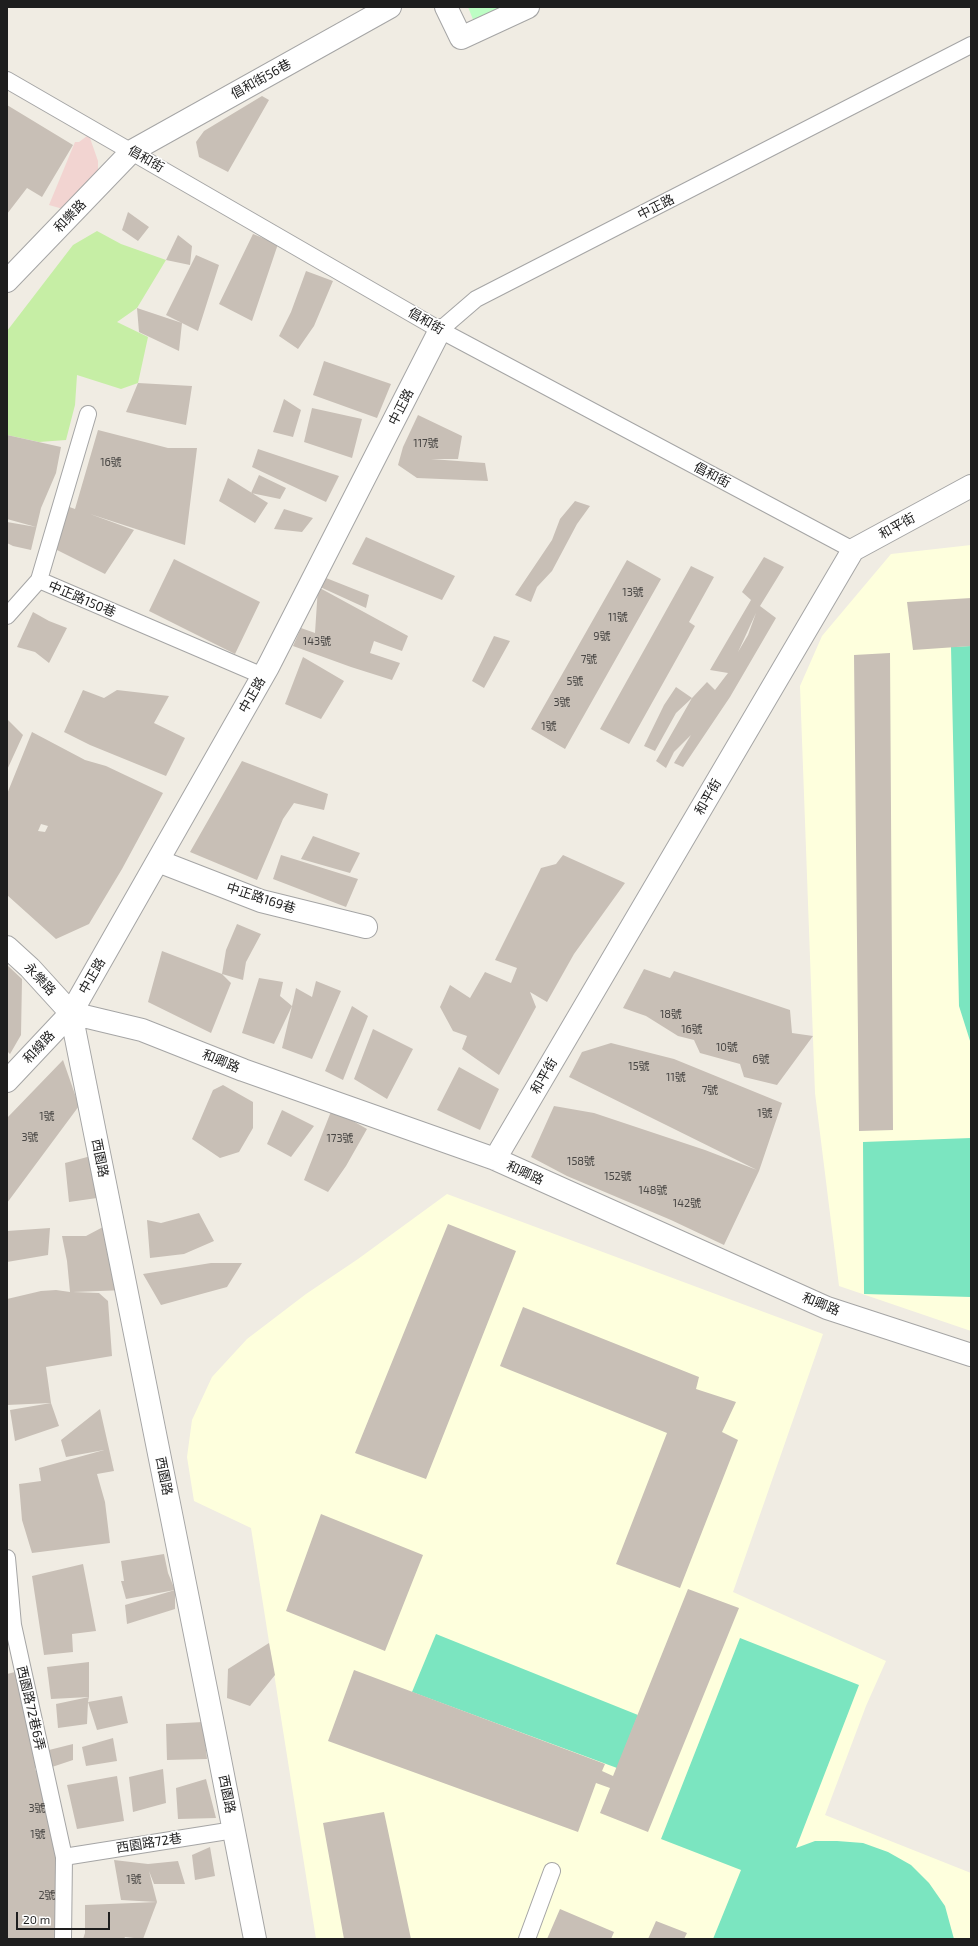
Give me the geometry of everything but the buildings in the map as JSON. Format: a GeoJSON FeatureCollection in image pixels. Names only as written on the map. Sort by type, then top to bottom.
{"type":"FeatureCollection","features":[{"type":"Feature","properties":{"kind":"street","name":"倡和街56巷"},"geometry":{"type":"LineString","coordinates":[[132,151],[390,7]]}},
{"type":"Feature","properties":{"kind":"street"},"geometry":{"type":"LineString","coordinates":[[446,7],[462,38],[528,7]]}},
{"type":"Feature","properties":{"kind":"street","name":"和樂路"},"geometry":{"type":"LineString","coordinates":[[7,281],[132,151]]}},
{"type":"Feature","properties":{"kind":"street","name":"中正路"},"geometry":{"type":"LineString","coordinates":[[71,1013],[263,676],[440,330]]}},
{"type":"Feature","properties":{"kind":"street","name":"和平街"},"geometry":{"type":"LineString","coordinates":[[495,1160],[853,550],[971,486]]}},
{"type":"Feature","properties":{"kind":"street","name":"中正路169巷"},"geometry":{"type":"LineString","coordinates":[[158,861],[261,900],[366,927]]}},
{"type":"Feature","properties":{"kind":"street","name":"永樂路"},"geometry":{"type":"LineString","coordinates":[[7,947],[30,968],[71,1013]]}},
{"type":"Feature","properties":{"kind":"street","name":"和卿路"},"geometry":{"type":"LineString","coordinates":[[71,1013],[142,1030],[243,1070],[495,1160],[827,1308],[971,1355]]}},
{"type":"Feature","properties":{"kind":"street","name":"和線路"},"geometry":{"type":"LineString","coordinates":[[7,1081],[71,1013]]}},
{"type":"Feature","properties":{"kind":"street","name":"西園路"},"geometry":{"type":"LineString","coordinates":[[71,1013],[234,1830],[254,1939]]}},
{"type":"Feature","properties":{"kind":"lane","name":"中正路"},"geometry":{"type":"LineString","coordinates":[[440,330],[476,299],[971,45]]}},
{"type":"Feature","properties":{"kind":"lane","name":"倡和街"},"geometry":{"type":"LineString","coordinates":[[7,80],[440,330],[853,550]]}},
{"type":"Feature","properties":{"kind":"lane","name":"中正路150巷"},"geometry":{"type":"LineString","coordinates":[[88,414],[39,580],[263,676]]}},
{"type":"Feature","properties":{"kind":"lane"},"geometry":{"type":"LineString","coordinates":[[7,616],[39,580]]}},
{"type":"Feature","properties":{"kind":"lane","name":"西園路72巷6弄"},"geometry":{"type":"LineString","coordinates":[[7,1558],[13,1625],[64,1857],[63,1939]]}},
{"type":"Feature","properties":{"kind":"lane","name":"西園路72巷"},"geometry":{"type":"LineString","coordinates":[[64,1857],[234,1830]]}},
{"type":"Feature","properties":{"kind":"lane"},"geometry":{"type":"LineString","coordinates":[[527,1939],[552,1871]]}},
{"type":"Feature","properties":{"kind":"shaded area"},"geometry":{"type":"Polygon","coordinates":[[[87,136],[90,138],[98,161],[98,170],[95,178],[63,209],[49,205],[75,142],[79,142],[87,136]]]}},
{"type":"Feature","properties":{"kind":"shaded area"},"geometry":{"type":"Polygon","coordinates":[[[971,545],[971,1331],[839,1286],[815,1093],[800,686],[822,636],[891,554],[971,545]]]}},
{"type":"Feature","properties":{"kind":"shaded area"},"geometry":{"type":"Polygon","coordinates":[[[447,1194],[823,1334],[733,1592],[886,1661],[866,1706],[825,1815],[971,1873],[971,1939],[316,1939],[251,1528],[194,1501],[187,1457],[192,1420],[212,1377],[247,1339],[306,1294],[358,1259],[447,1194]]]}},
{"type":"Feature","properties":{"kind":"green space"},"geometry":{"type":"Polygon","coordinates":[[[468,7],[506,7],[474,22],[468,7]]]}},
{"type":"Feature","properties":{"kind":"green space"},"geometry":{"type":"Polygon","coordinates":[[[97,231],[121,244],[166,260],[137,308],[117,322],[148,337],[138,383],[121,389],[77,375],[75,405],[66,440],[39,442],[7,435],[7,331],[73,245],[97,231]]]}},
{"type":"Feature","properties":{"kind":"green space"},"geometry":{"type":"Polygon","coordinates":[[[971,646],[971,1044],[959,1006],[951,647],[971,646]]]}},
{"type":"Feature","properties":{"kind":"green space"},"geometry":{"type":"Polygon","coordinates":[[[971,1138],[971,1297],[864,1294],[863,1142],[971,1138]]]}},
{"type":"Feature","properties":{"kind":"green space"},"geometry":{"type":"Polygon","coordinates":[[[436,1634],[638,1715],[617,1768],[412,1692],[436,1634]]]}},
{"type":"Feature","properties":{"kind":"green space"},"geometry":{"type":"Polygon","coordinates":[[[740,1638],[859,1685],[796,1848],[815,1841],[863,1843],[888,1852],[911,1865],[929,1883],[945,1906],[954,1939],[713,1939],[741,1870],[661,1839],[740,1638]]]}}]}
